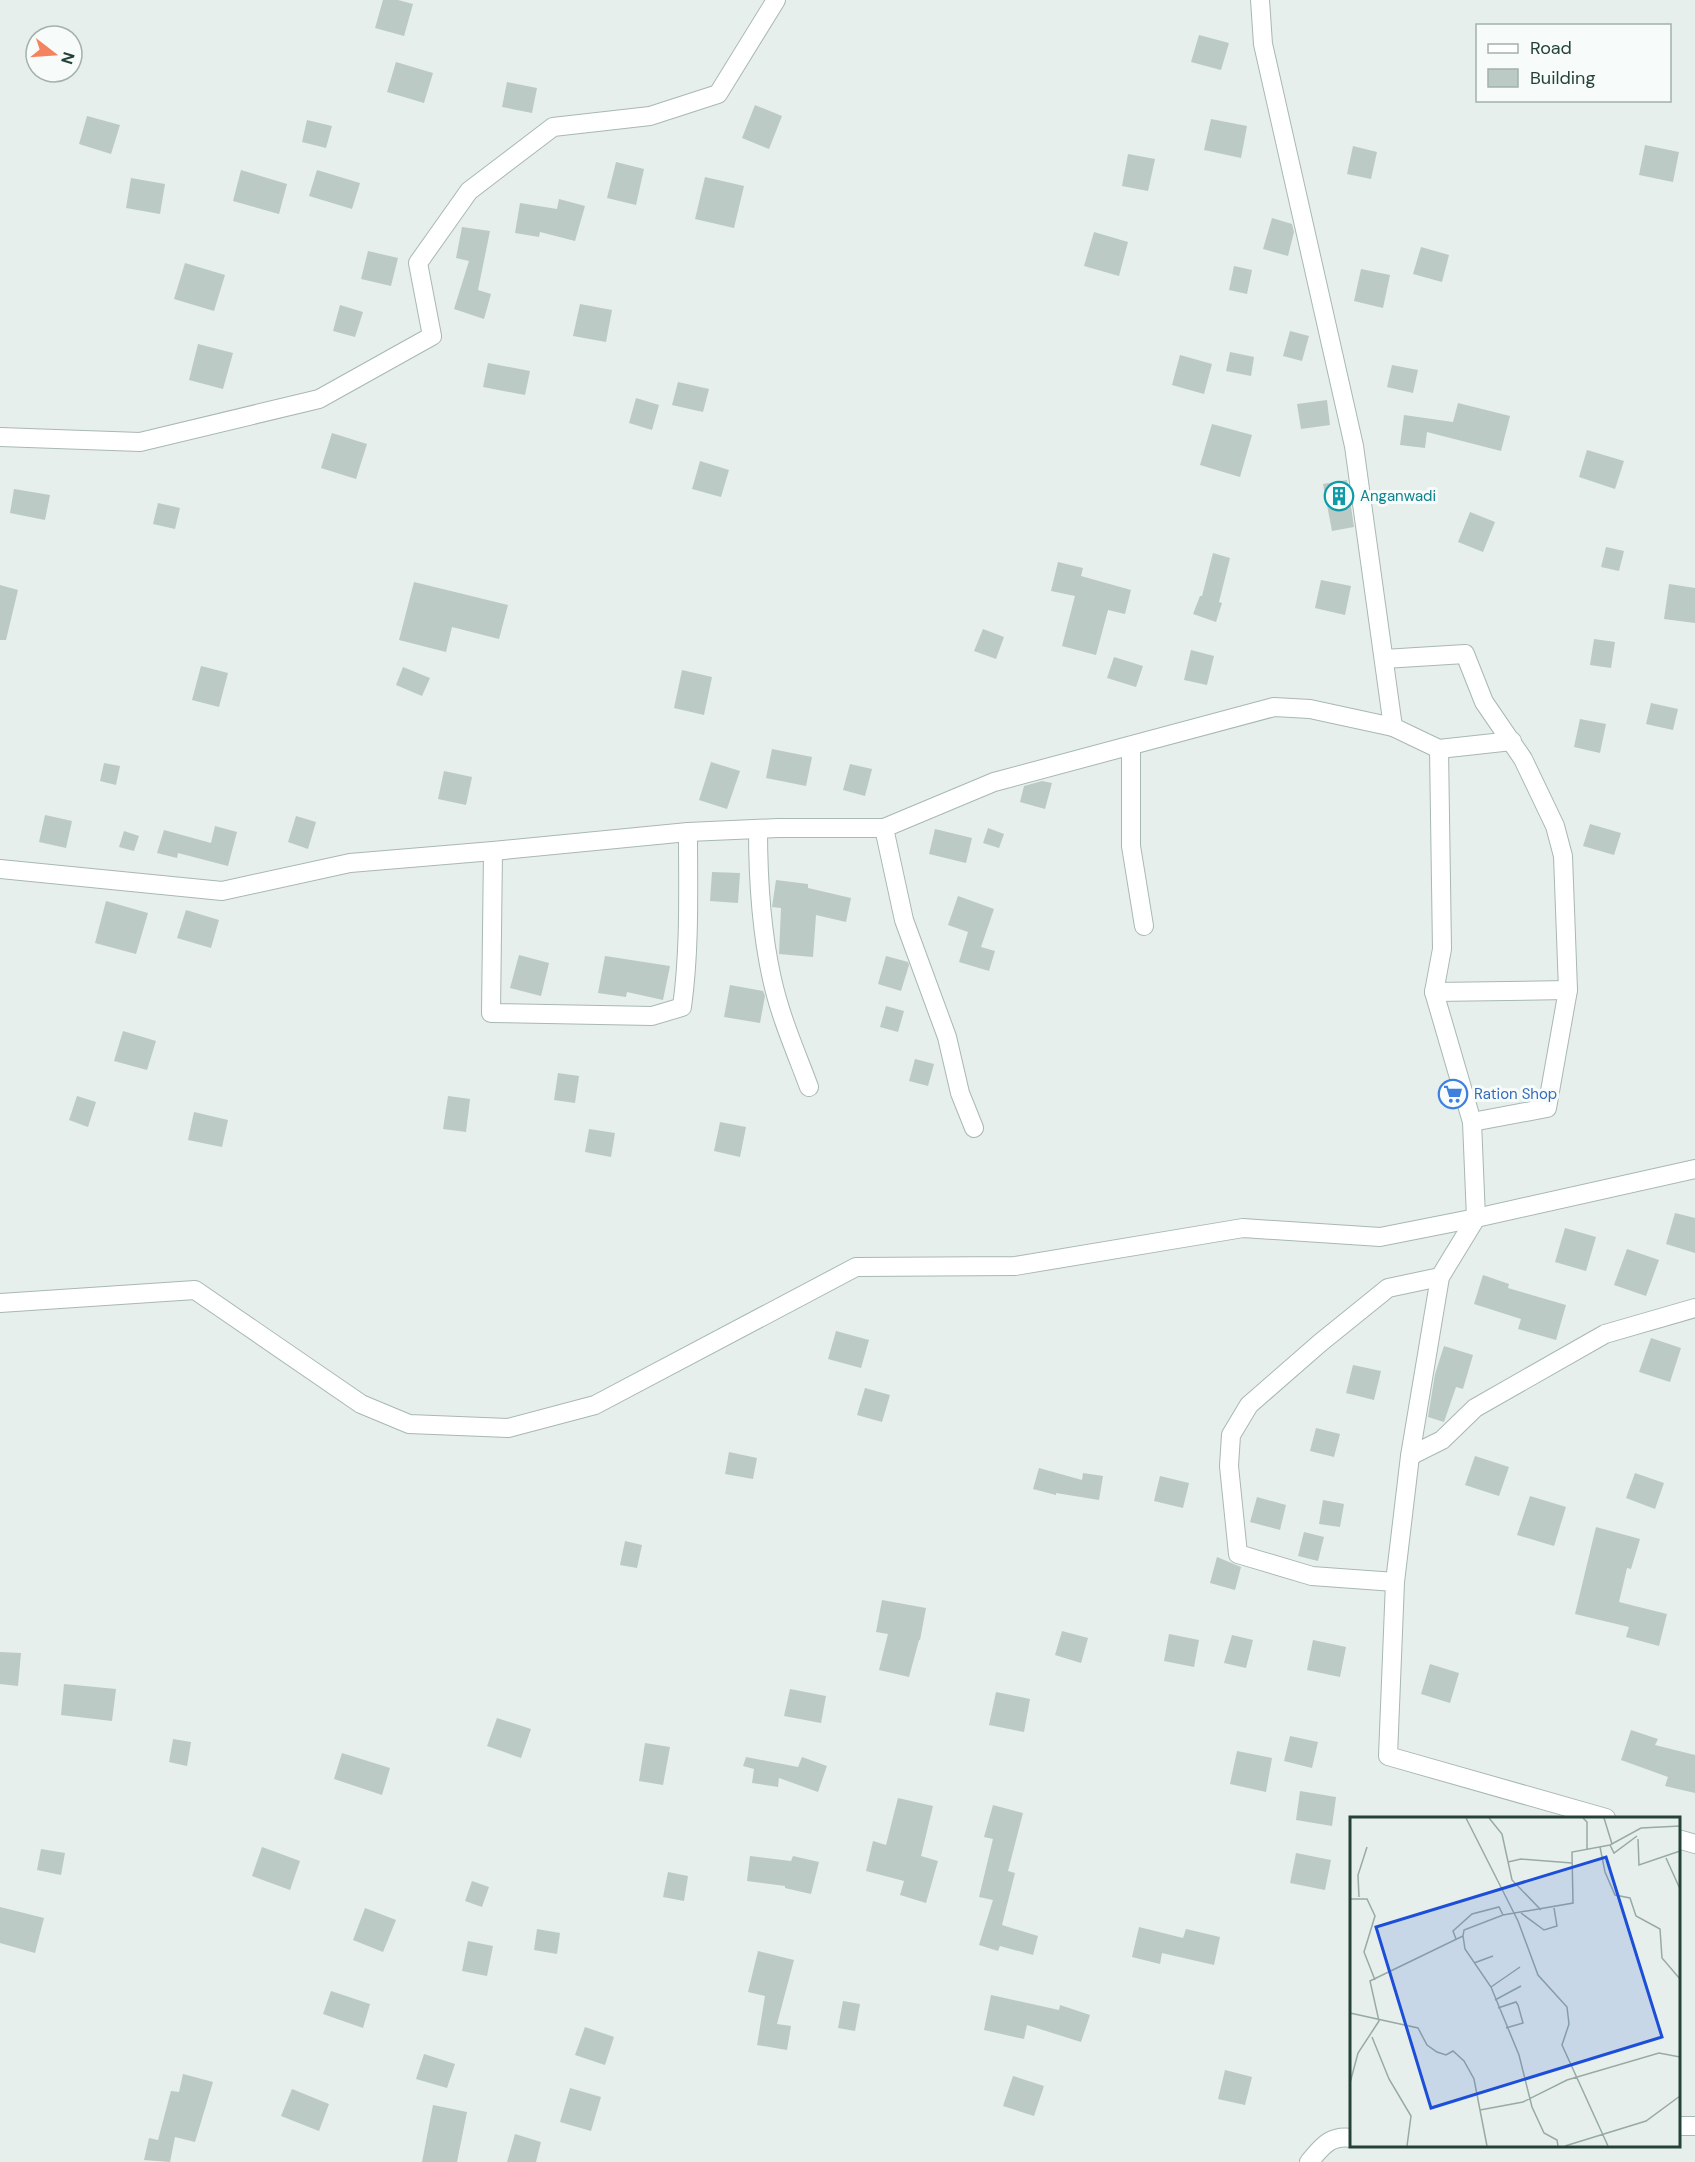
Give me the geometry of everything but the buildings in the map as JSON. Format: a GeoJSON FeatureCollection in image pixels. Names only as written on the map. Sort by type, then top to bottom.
{"type":"FeatureCollection","features":[{"type":"Feature","properties":{"kind":"street"},"geometry":{"type":"LineString","coordinates":[[0,437],[140,442],[319,399],[432,336],[418,263],[469,191],[553,127],[650,116],[718,94],[776,0]]}},
{"type":"Feature","properties":{"kind":"street"},"geometry":{"type":"LineString","coordinates":[[1260,0],[1263,44],[1354,446],[1393,727]]}},
{"type":"Feature","properties":{"kind":"street"},"geometry":{"type":"LineString","coordinates":[[1384,658],[1465,654],[1484,702],[1523,759],[1555,826],[1563,856],[1568,990],[1547,1108],[1472,1122]]}},
{"type":"Feature","properties":{"kind":"street"},"geometry":{"type":"LineString","coordinates":[[0,869],[222,891],[350,863],[688,832],[884,828],[994,782],[1274,706],[1310,709],[1393,727],[1439,748],[1512,741]]}},
{"type":"Feature","properties":{"kind":"street"},"geometry":{"type":"LineString","coordinates":[[1131,746],[1131,846],[1144,926]]}},
{"type":"Feature","properties":{"kind":"street"},"geometry":{"type":"LineString","coordinates":[[1439,748],[1442,949],[1434,992],[1472,1122],[1476,1218],[1440,1277],[1410,1456],[1395,1582],[1388,1756],[1602,1817]]}},
{"type":"Feature","properties":{"kind":"street"},"geometry":{"type":"LineString","coordinates":[[884,828],[904,920],[947,1037],[960,1093],[974,1128]]}},
{"type":"Feature","properties":{"kind":"street"},"geometry":{"type":"LineString","coordinates":[[758,829],[758,878],[772,979],[783,1019],[809,1087]]}},
{"type":"Feature","properties":{"kind":"street"},"geometry":{"type":"LineString","coordinates":[[493,851],[491,1013],[652,1016],[682,1007],[686,977],[688,832]]}},
{"type":"Feature","properties":{"kind":"street"},"geometry":{"type":"LineString","coordinates":[[1434,992],[1568,990]]}},
{"type":"Feature","properties":{"kind":"street"},"geometry":{"type":"LineString","coordinates":[[0,1303],[195,1290],[361,1404],[409,1424],[508,1428],[595,1405],[856,1267],[1015,1266],[1244,1228],[1380,1237],[1695,1169]]}},
{"type":"Feature","properties":{"kind":"street"},"geometry":{"type":"LineString","coordinates":[[1395,1582],[1312,1576],[1238,1554],[1229,1466],[1231,1435],[1249,1405],[1388,1288],[1440,1277]]}},
{"type":"Feature","properties":{"kind":"street"},"geometry":{"type":"LineString","coordinates":[[1410,1456],[1442,1440],[1475,1408],[1605,1334],[1695,1308]]}},
{"type":"Feature","properties":{"kind":"street"},"geometry":{"type":"LineString","coordinates":[[1680,1840],[1695,1844]]}},
{"type":"Feature","properties":{"kind":"street"},"geometry":{"type":"LineString","coordinates":[[1309,2162],[1325,2143],[1343,2137],[1350,2138]]}},
{"type":"Feature","properties":{"kind":"place","name":"Anganwadi"},"geometry":{"type":"Point","coordinates":[1339,496]}},
{"type":"Feature","properties":{"kind":"place","name":"Ration Shop"},"geometry":{"type":"Point","coordinates":[1453,1094]}}]}
